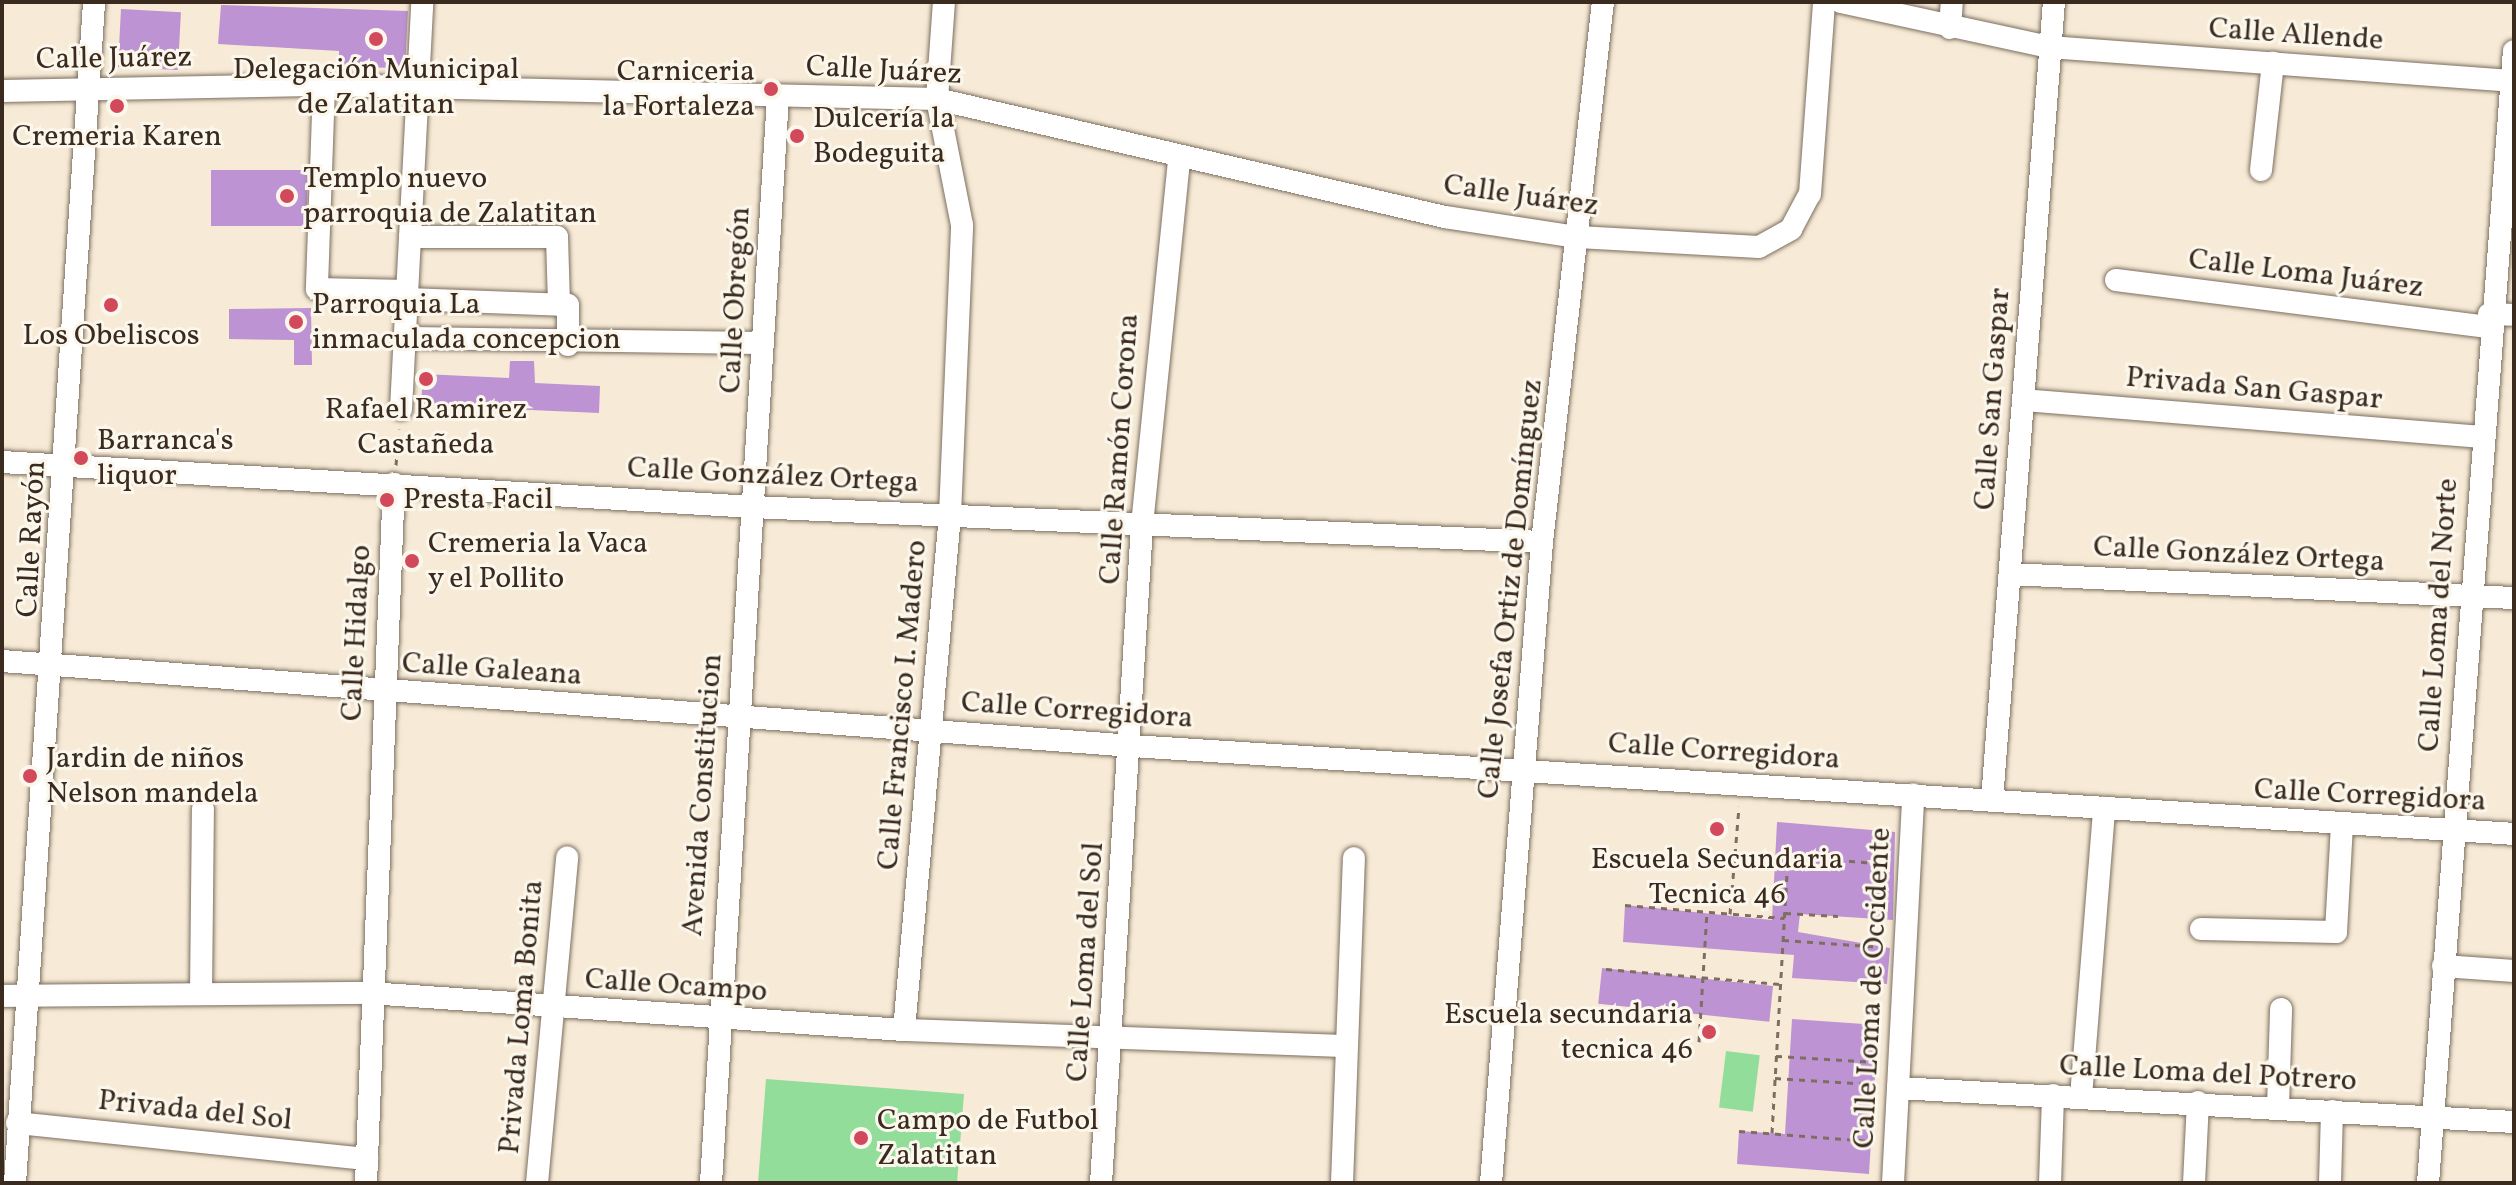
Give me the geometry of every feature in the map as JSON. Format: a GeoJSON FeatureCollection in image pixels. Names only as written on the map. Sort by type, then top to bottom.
{"type":"FeatureCollection","features":[{"type":"Feature","properties":{"kind":"street","name":"Calle Rayón"},"geometry":{"type":"LineString","coordinates":[[15,1183],[17,1123],[13,996],[55,666],[94,2]]}},
{"type":"Feature","properties":{"kind":"street"},"geometry":{"type":"LineString","coordinates":[[401,409],[422,87],[422,2]]}},
{"type":"Feature","properties":{"kind":"street","name":"Calle Francisco I. Madero"},"geometry":{"type":"LineString","coordinates":[[904,1030],[950,515],[962,225],[937,99],[944,2]]}},
{"type":"Feature","properties":{"kind":"street","name":"Calle Josefa Ortiz de Domínguez"},"geometry":{"type":"LineString","coordinates":[[1491,1183],[1542,542],[1603,2]]}},
{"type":"Feature","properties":{"kind":"street","name":"Calle Juárez"},"geometry":{"type":"LineString","coordinates":[[2,91],[324,85],[937,99],[1179,158],[1445,217],[1578,237],[1759,247],[1791,229],[1810,194],[1824,2]]}},
{"type":"Feature","properties":{"kind":"street","name":"Calle Allende"},"geometry":{"type":"LineString","coordinates":[[1841,2],[1950,28],[2050,47],[2512,81]]}},
{"type":"Feature","properties":{"kind":"street"},"geometry":{"type":"LineString","coordinates":[[1950,28],[1952,2]]}},
{"type":"Feature","properties":{"kind":"street","name":"Calle San Gaspar"},"geometry":{"type":"LineString","coordinates":[[1992,800],[2054,2]]}},
{"type":"Feature","properties":{"kind":"street","name":"Calle Loma del Norte"},"geometry":{"type":"LineString","coordinates":[[2428,1183],[2472,595],[2489,320],[2514,51]]}},
{"type":"Feature","properties":{"kind":"street"},"geometry":{"type":"LineString","coordinates":[[2261,170],[2273,63]]}},
{"type":"Feature","properties":{"kind":"street"},"geometry":{"type":"LineString","coordinates":[[324,85],[317,289],[568,305],[568,345]]}},
{"type":"Feature","properties":{"kind":"street","name":"Calle Obregón"},"geometry":{"type":"LineString","coordinates":[[753,507],[778,97]]}},
{"type":"Feature","properties":{"kind":"street","name":"Calle Ramón Corona"},"geometry":{"type":"LineString","coordinates":[[1132,746],[1142,525],[1179,158]]}},
{"type":"Feature","properties":{"kind":"street"},"geometry":{"type":"LineString","coordinates":[[410,237],[557,237],[559,305]]}},
{"type":"Feature","properties":{"kind":"street","name":"Calle Loma Juárez"},"geometry":{"type":"LineString","coordinates":[[2116,280],[2489,320],[2514,315]]}},
{"type":"Feature","properties":{"kind":"street"},"geometry":{"type":"LineString","coordinates":[[404,338],[568,345],[763,343]]}},
{"type":"Feature","properties":{"kind":"street","name":"Privada San Gaspar"},"geometry":{"type":"LineString","coordinates":[[2023,400],[2481,437]]}},
{"type":"Feature","properties":{"kind":"street","name":"Calle González Ortega"},"geometry":{"type":"LineString","coordinates":[[2,462],[753,507],[1542,542]]}},
{"type":"Feature","properties":{"kind":"street","name":"Calle Hidalgo"},"geometry":{"type":"LineString","coordinates":[[366,1183],[369,993],[394,484]]}},
{"type":"Feature","properties":{"kind":"street","name":"Avenida Constitucion"},"geometry":{"type":"LineString","coordinates":[[711,1183],[736,717],[753,507]]}},
{"type":"Feature","properties":{"kind":"street","name":"Calle González Ortega"},"geometry":{"type":"LineString","coordinates":[[2010,574],[2514,598]]}},
{"type":"Feature","properties":{"kind":"street","name":"Calle Galeana"},"geometry":{"type":"LineString","coordinates":[[2,661],[930,731]]}},
{"type":"Feature","properties":{"kind":"street","name":"Calle Corregidora"},"geometry":{"type":"LineString","coordinates":[[930,731],[1992,800],[2342,826],[2514,834]]}},
{"type":"Feature","properties":{"kind":"street","name":"Calle Loma del Sol"},"geometry":{"type":"LineString","coordinates":[[1101,1183],[1132,746]]}},
{"type":"Feature","properties":{"kind":"street","name":"Calle Loma de Occidente"},"geometry":{"type":"LineString","coordinates":[[1893,1183],[1913,795]]}},
{"type":"Feature","properties":{"kind":"street"},"geometry":{"type":"LineString","coordinates":[[2081,1097],[2104,808]]}},
{"type":"Feature","properties":{"kind":"street"},"geometry":{"type":"LineString","coordinates":[[201,993],[203,809]]}},
{"type":"Feature","properties":{"kind":"street"},"geometry":{"type":"LineString","coordinates":[[2201,929],[2336,932],[2342,826]]}},
{"type":"Feature","properties":{"kind":"street","name":"Privada Loma Bonita"},"geometry":{"type":"LineString","coordinates":[[537,1183],[567,857]]}},
{"type":"Feature","properties":{"kind":"street"},"geometry":{"type":"LineString","coordinates":[[1342,1183],[1354,858]]}},
{"type":"Feature","properties":{"kind":"street"},"geometry":{"type":"LineString","coordinates":[[2443,966],[2514,971]]}},
{"type":"Feature","properties":{"kind":"street","name":"Calle Ocampo"},"geometry":{"type":"LineString","coordinates":[[13,996],[369,993],[904,1030],[1110,1040],[1346,1046]]}},
{"type":"Feature","properties":{"kind":"street"},"geometry":{"type":"LineString","coordinates":[[2278,1107],[2281,1009]]}},
{"type":"Feature","properties":{"kind":"street","name":"Calle Loma del Potrero"},"geometry":{"type":"LineString","coordinates":[[1898,1088],[2198,1102],[2514,1122]]}},
{"type":"Feature","properties":{"kind":"street"},"geometry":{"type":"LineString","coordinates":[[2050,1183],[2053,1095]]}},
{"type":"Feature","properties":{"kind":"street"},"geometry":{"type":"LineString","coordinates":[[2194,1183],[2198,1102]]}},
{"type":"Feature","properties":{"kind":"street"},"geometry":{"type":"LineString","coordinates":[[2330,1183],[2332,1111]]}},
{"type":"Feature","properties":{"kind":"street","name":"Privada del Sol"},"geometry":{"type":"LineString","coordinates":[[17,1123],[367,1159]]}},
{"type":"Feature","properties":{"kind":"path"},"geometry":{"type":"LineString","coordinates":[[394,484],[401,409]]}},
{"type":"Feature","properties":{"kind":"path"},"geometry":{"type":"LineString","coordinates":[[1730,914],[1740,784]]}},
{"type":"Feature","properties":{"kind":"path"},"geometry":{"type":"LineString","coordinates":[[1777,855],[1888,864]]}},
{"type":"Feature","properties":{"kind":"path"},"geometry":{"type":"LineString","coordinates":[[1772,1133],[1788,856]]}},
{"type":"Feature","properties":{"kind":"path"},"geometry":{"type":"LineString","coordinates":[[1625,905],[1730,914],[1838,916]]}},
{"type":"Feature","properties":{"kind":"path"},"geometry":{"type":"LineString","coordinates":[[1699,1042],[1707,912]]}},
{"type":"Feature","properties":{"kind":"path"},"geometry":{"type":"LineString","coordinates":[[1783,940],[1888,948]]}},
{"type":"Feature","properties":{"kind":"path"},"geometry":{"type":"LineString","coordinates":[[1606,969],[1781,984]]}},
{"type":"Feature","properties":{"kind":"path"},"geometry":{"type":"LineString","coordinates":[[1776,1056],[1876,1062]]}},
{"type":"Feature","properties":{"kind":"path"},"geometry":{"type":"LineString","coordinates":[[1775,1078],[1871,1084]]}},
{"type":"Feature","properties":{"kind":"path"},"geometry":{"type":"LineString","coordinates":[[1739,1131],[1871,1141]]}},
{"type":"Feature","properties":{"kind":"green space"},"geometry":{"type":"Polygon","coordinates":[[[1726,1051],[1760,1055],[1753,1112],[1719,1108],[1726,1051]]]}},
{"type":"Feature","properties":{"kind":"green space","name":"Campo de Futbol Zalatitan"},"geometry":{"type":"Polygon","coordinates":[[[766,1079],[964,1094],[957,1183],[758,1183],[766,1079]]]}},
{"type":"Feature","properties":{"kind":"building"},"geometry":{"type":"Polygon","coordinates":[[[221,5],[408,11],[405,68],[339,67],[339,51],[218,44],[221,5]]]}},
{"type":"Feature","properties":{"kind":"building"},"geometry":{"type":"Polygon","coordinates":[[[121,9],[181,12],[178,70],[118,67],[121,9]]]}},
{"type":"Feature","properties":{"kind":"building","name":"Templo nuevo parroquia de Zalatitan"},"geometry":{"type":"Polygon","coordinates":[[[211,170],[307,170],[307,226],[211,226],[211,170]]]}},
{"type":"Feature","properties":{"kind":"building"},"geometry":{"type":"Polygon","coordinates":[[[311,308],[312,365],[294,365],[294,340],[229,339],[229,309],[311,308]]]}},
{"type":"Feature","properties":{"kind":"building"},"geometry":{"type":"Polygon","coordinates":[[[510,361],[534,361],[535,383],[600,386],[599,413],[421,405],[423,374],[509,378],[510,361]]]}},
{"type":"Feature","properties":{"kind":"building"},"geometry":{"type":"Polygon","coordinates":[[[1777,822],[1895,832],[1893,920],[1800,914],[1798,932],[1890,948],[1887,984],[1792,978],[1794,955],[1623,942],[1625,905],[1772,920],[1777,822]]]}},
{"type":"Feature","properties":{"kind":"building"},"geometry":{"type":"Polygon","coordinates":[[[1602,968],[1773,986],[1769,1022],[1598,1004],[1602,968]]]}},
{"type":"Feature","properties":{"kind":"building"},"geometry":{"type":"Polygon","coordinates":[[[1792,1019],[1878,1025],[1869,1174],[1737,1164],[1739,1131],[1785,1134],[1792,1019]]]}},
{"type":"Feature","properties":{"kind":"place","name":"Delegación Municipal de Zalatitan"},"geometry":{"type":"Point","coordinates":[376,39]}},
{"type":"Feature","properties":{"kind":"place","name":"Carniceria la Fortaleza"},"geometry":{"type":"Point","coordinates":[771,89]}},
{"type":"Feature","properties":{"kind":"place","name":"Cremeria Karen"},"geometry":{"type":"Point","coordinates":[117,106]}},
{"type":"Feature","properties":{"kind":"place","name":"Dulcería la Bodeguita"},"geometry":{"type":"Point","coordinates":[797,136]}},
{"type":"Feature","properties":{"kind":"place","name":"Templo nuevo parroquia de Zalatitan"},"geometry":{"type":"Point","coordinates":[287,196]}},
{"type":"Feature","properties":{"kind":"place","name":"Los Obeliscos"},"geometry":{"type":"Point","coordinates":[111,305]}},
{"type":"Feature","properties":{"kind":"place","name":"Parroquia La inmaculada concepcion"},"geometry":{"type":"Point","coordinates":[296,322]}},
{"type":"Feature","properties":{"kind":"place","name":"Rafael Ramirez Castañeda"},"geometry":{"type":"Point","coordinates":[426,379]}},
{"type":"Feature","properties":{"kind":"place","name":"Barranca's liquor"},"geometry":{"type":"Point","coordinates":[81,458]}},
{"type":"Feature","properties":{"kind":"place","name":"Presta Facil"},"geometry":{"type":"Point","coordinates":[387,500]}},
{"type":"Feature","properties":{"kind":"place","name":"Cremeria la Vaca y el Pollito"},"geometry":{"type":"Point","coordinates":[412,561]}},
{"type":"Feature","properties":{"kind":"place","name":"Jardin de niños Nelson mandela"},"geometry":{"type":"Point","coordinates":[30,776]}},
{"type":"Feature","properties":{"kind":"place","name":"Escuela Secundaria Tecnica 46"},"geometry":{"type":"Point","coordinates":[1717,829]}},
{"type":"Feature","properties":{"kind":"place","name":"Escuela secundaria tecnica 46"},"geometry":{"type":"Point","coordinates":[1709,1032]}},
{"type":"Feature","properties":{"kind":"place","name":"Campo de Futbol Zalatitan"},"geometry":{"type":"Point","coordinates":[861,1138]}}]}
